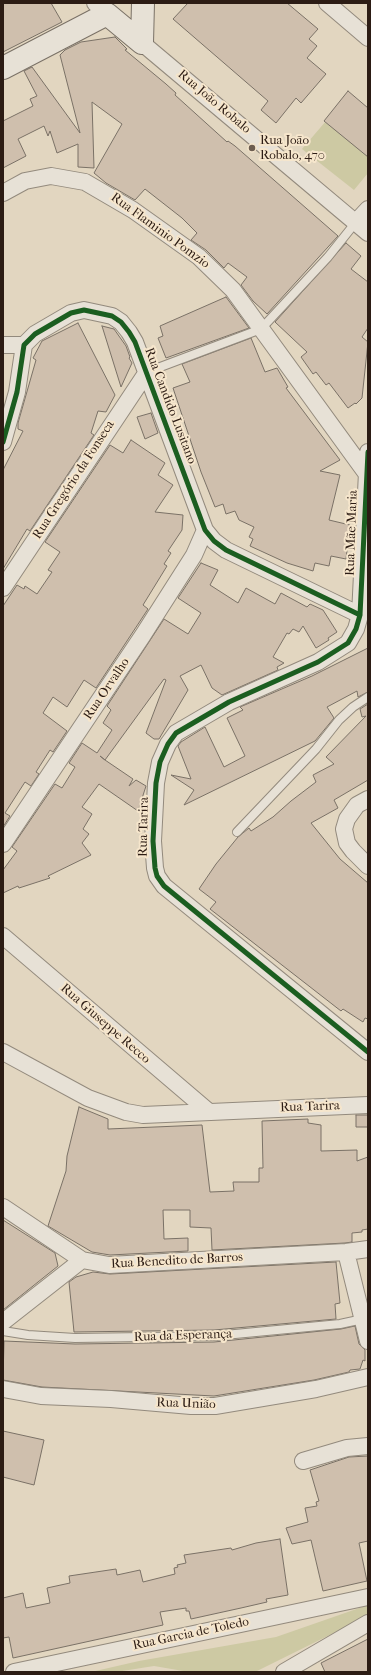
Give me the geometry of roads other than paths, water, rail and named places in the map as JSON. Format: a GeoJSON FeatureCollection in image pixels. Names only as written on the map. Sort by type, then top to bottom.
{"type":"FeatureCollection","features":[{"type":"Feature","properties":{"kind":"street"},"geometry":{"type":"LineString","coordinates":[[142,42],[143,3]]}},
{"type":"Feature","properties":{"kind":"street"},"geometry":{"type":"LineString","coordinates":[[327,3],[368,38]]}},
{"type":"Feature","properties":{"kind":"street"},"geometry":{"type":"LineString","coordinates":[[3,68],[101,9]]}},
{"type":"Feature","properties":{"kind":"street","name":"Rua João Robalo"},"geometry":{"type":"LineString","coordinates":[[101,9],[368,233]]}},
{"type":"Feature","properties":{"kind":"street","name":"Rua Flaminio Pomzio"},"geometry":{"type":"LineString","coordinates":[[3,193],[25,181],[50,176],[85,182],[97,187],[133,210],[200,257],[233,290],[366,473]]}},
{"type":"Feature","properties":{"kind":"street"},"geometry":{"type":"LineString","coordinates":[[356,222],[368,209]]}},
{"type":"Feature","properties":{"kind":"street","name":"Rua Candido Lusitano"},"geometry":{"type":"LineString","coordinates":[[24,345],[35,334],[71,313],[84,310],[97,312],[112,316],[121,322],[130,332],[147,372],[205,530],[214,541],[226,550],[364,616]]}},
{"type":"Feature","properties":{"kind":"street"},"geometry":{"type":"LineString","coordinates":[[3,345],[24,345],[16,392],[3,442]]}},
{"type":"Feature","properties":{"kind":"street","name":"Rua Gregório da Fonseca"},"geometry":{"type":"LineString","coordinates":[[3,588],[147,372]]}},
{"type":"Feature","properties":{"kind":"street","name":"Rua Mãe Maria"},"geometry":{"type":"LineString","coordinates":[[364,616],[366,473],[368,452]]}},
{"type":"Feature","properties":{"kind":"street","name":"Rua Orvalho"},"geometry":{"type":"LineString","coordinates":[[3,844],[132,652],[194,555],[205,530]]}},
{"type":"Feature","properties":{"kind":"street","name":"Rua Tarira"},"geometry":{"type":"LineString","coordinates":[[364,616],[348,644],[333,654],[229,702],[176,733],[168,744],[160,762],[154,808],[153,841],[154,868],[164,886],[368,1052]]}},
{"type":"Feature","properties":{"kind":"street"},"geometry":{"type":"LineString","coordinates":[[368,799],[357,804],[347,819],[344,829],[350,847],[368,866]]}},
{"type":"Feature","properties":{"kind":"street","name":"Rua Giuseppe Recco"},"geometry":{"type":"LineString","coordinates":[[3,936],[208,1111]]}},
{"type":"Feature","properties":{"kind":"street","name":"Rua Tarira"},"geometry":{"type":"LineString","coordinates":[[3,1052],[88,1098],[126,1112],[144,1115],[368,1105]]}},
{"type":"Feature","properties":{"kind":"street","name":"Rua Benedito de Barros"},"geometry":{"type":"LineString","coordinates":[[3,1207],[82,1260],[108,1265],[346,1252],[368,1249]]}},
{"type":"Feature","properties":{"kind":"street"},"geometry":{"type":"LineString","coordinates":[[346,1252],[368,1341]]}},
{"type":"Feature","properties":{"kind":"street"},"geometry":{"type":"LineString","coordinates":[[3,1322],[82,1260]]}},
{"type":"Feature","properties":{"kind":"street","name":"Rua União"},"geometry":{"type":"LineString","coordinates":[[3,1389],[41,1396],[111,1399],[191,1406],[215,1406],[316,1389],[368,1377]]}},
{"type":"Feature","properties":{"kind":"street"},"geometry":{"type":"LineString","coordinates":[[303,1461],[347,1448],[368,1446]]}},
{"type":"Feature","properties":{"kind":"street","name":"Rua Garcia de Toledo"},"geometry":{"type":"LineString","coordinates":[[14,1672],[368,1597]]}},
{"type":"Feature","properties":{"kind":"street"},"geometry":{"type":"LineString","coordinates":[[284,1672],[368,1623]]}},
{"type":"Feature","properties":{"kind":"lane"},"geometry":{"type":"LineString","coordinates":[[147,372],[261,329],[328,258],[356,222]]}},
{"type":"Feature","properties":{"kind":"lane"},"geometry":{"type":"LineString","coordinates":[[238,832],[316,749],[339,720],[353,707],[368,697]]}},
{"type":"Feature","properties":{"kind":"lane","name":"Rua da Esperança"},"geometry":{"type":"LineString","coordinates":[[3,1331],[28,1335],[75,1338],[214,1336],[340,1324],[362,1319]]}},
{"type":"Feature","properties":{"kind":"place","name":"Rua João Robalo, 470"},"geometry":{"type":"Point","coordinates":[252,148]}}]}
